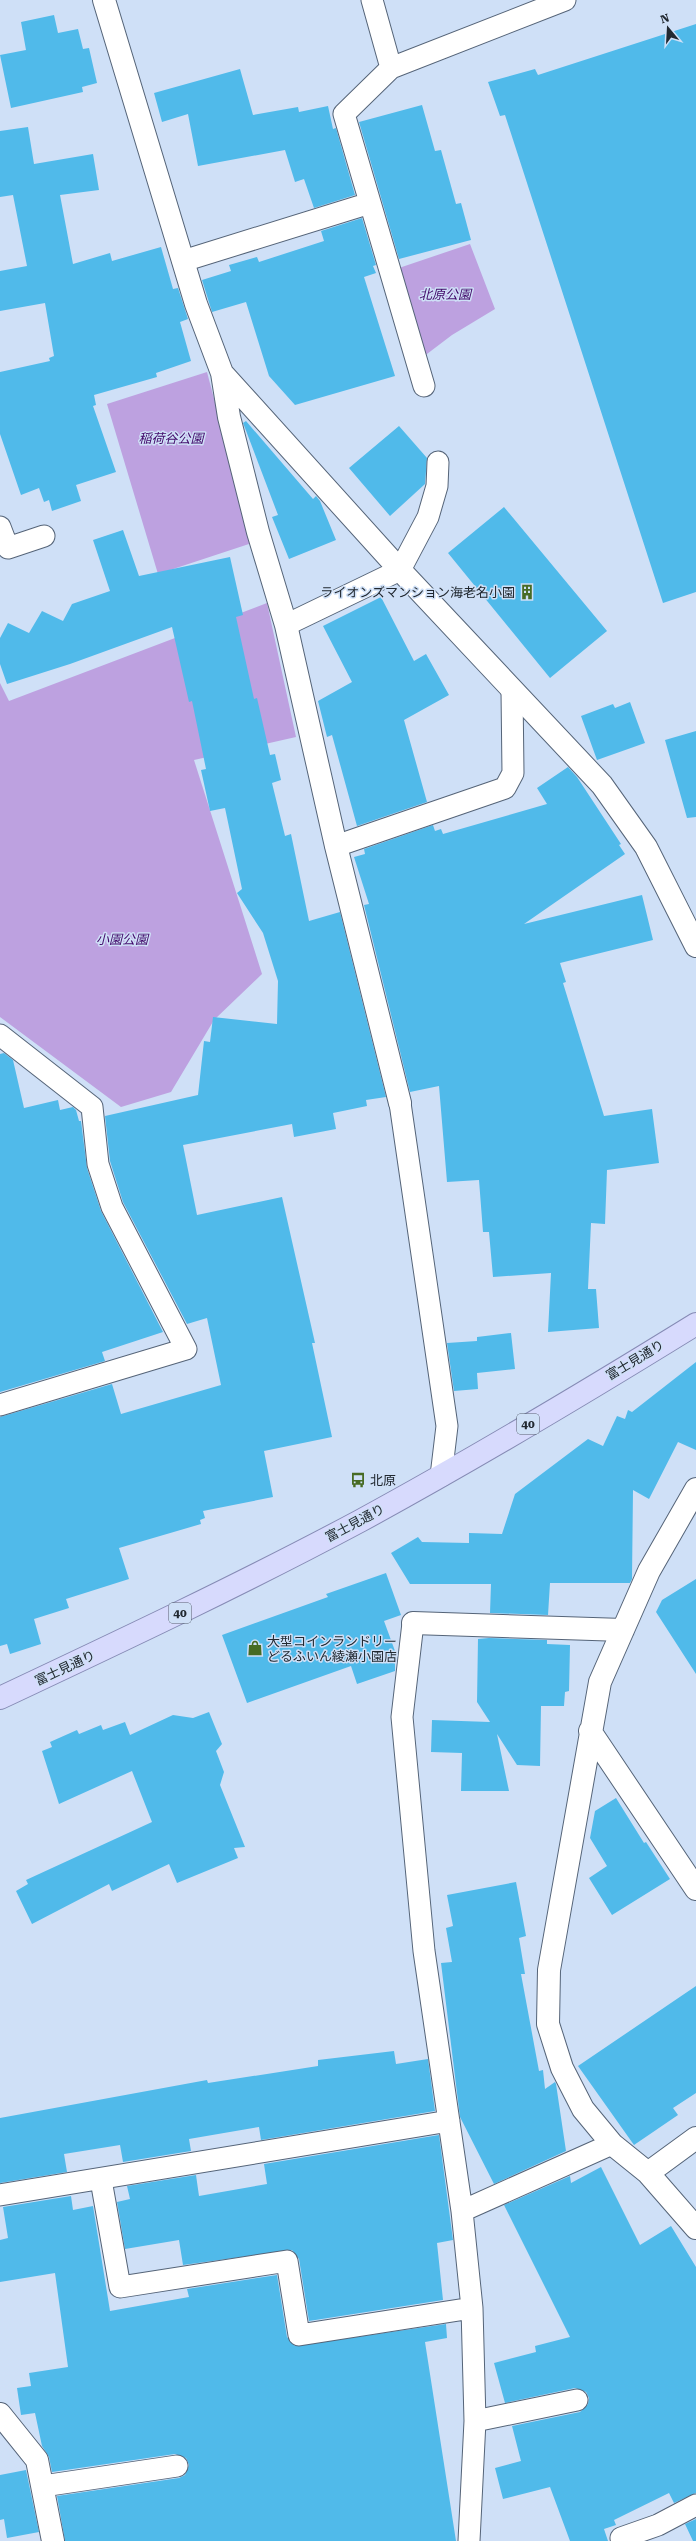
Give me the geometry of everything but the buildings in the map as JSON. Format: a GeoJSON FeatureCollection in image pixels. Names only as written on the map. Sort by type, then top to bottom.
{"type":"FeatureCollection","features":[{"type":"Feature","properties":{"kind":"main road","name":"富士見通り"},"geometry":{"type":"LineString","coordinates":[[0,1698],[172,1617],[441,1476],[696,1324]]}},
{"type":"Feature","properties":{"kind":"street"},"geometry":{"type":"LineString","coordinates":[[104,0],[196,304],[222,373],[229,417],[256,525],[286,624],[336,846],[400,1103]]}},
{"type":"Feature","properties":{"kind":"street"},"geometry":{"type":"LineString","coordinates":[[222,373],[400,570],[512,691],[602,785],[646,847],[696,946]]}},
{"type":"Feature","properties":{"kind":"street"},"geometry":{"type":"LineString","coordinates":[[693,1502],[649,1571],[600,1682],[590,1731],[549,1970],[548,2024],[562,2068],[583,2109],[612,2144],[648,2173],[696,2228]]}},
{"type":"Feature","properties":{"kind":"street"},"geometry":{"type":"LineString","coordinates":[[413,1622],[623,1630]]}},
{"type":"Feature","properties":{"kind":"street"},"geometry":{"type":"LineString","coordinates":[[590,1731],[696,1890]]}},
{"type":"Feature","properties":{"kind":"street"},"geometry":{"type":"LineString","coordinates":[[648,2173],[696,2138]]}},
{"type":"Feature","properties":{"kind":"street"},"geometry":{"type":"LineString","coordinates":[[0,2414],[37,2460],[53,2541]]}},
{"type":"Feature","properties":{"kind":"lane"},"geometry":{"type":"LineString","coordinates":[[372,0],[391,68]]}},
{"type":"Feature","properties":{"kind":"lane"},"geometry":{"type":"LineString","coordinates":[[424,386],[344,114],[391,68],[565,0]]}},
{"type":"Feature","properties":{"kind":"lane"},"geometry":{"type":"LineString","coordinates":[[183,261],[370,203]]}},
{"type":"Feature","properties":{"kind":"lane"},"geometry":{"type":"LineString","coordinates":[[286,624],[400,570],[428,517],[437,486],[438,462]]}},
{"type":"Feature","properties":{"kind":"lane"},"geometry":{"type":"LineString","coordinates":[[0,527],[4,550],[44,536]]}},
{"type":"Feature","properties":{"kind":"lane"},"geometry":{"type":"LineString","coordinates":[[336,846],[505,788],[512,773],[512,691]]}},
{"type":"Feature","properties":{"kind":"lane"},"geometry":{"type":"LineString","coordinates":[[0,1035],[92,1107],[98,1164],[112,1207],[186,1349],[0,1405]]}},
{"type":"Feature","properties":{"kind":"lane"},"geometry":{"type":"LineString","coordinates":[[400,1103],[447,1426],[441,1476]]}},
{"type":"Feature","properties":{"kind":"lane"},"geometry":{"type":"LineString","coordinates":[[413,1622],[402,1717],[424,1951],[462,2211],[472,2308],[475,2421],[469,2541]]}},
{"type":"Feature","properties":{"kind":"lane"},"geometry":{"type":"LineString","coordinates":[[0,2195],[101,2180],[449,2121]]}},
{"type":"Feature","properties":{"kind":"lane"},"geometry":{"type":"LineString","coordinates":[[462,2211],[612,2144]]}},
{"type":"Feature","properties":{"kind":"lane"},"geometry":{"type":"LineString","coordinates":[[101,2180],[120,2287],[287,2261],[299,2335],[472,2308]]}},
{"type":"Feature","properties":{"kind":"lane"},"geometry":{"type":"LineString","coordinates":[[475,2421],[577,2400]]}},
{"type":"Feature","properties":{"kind":"lane"},"geometry":{"type":"LineString","coordinates":[[43,2486],[177,2466]]}},
{"type":"Feature","properties":{"kind":"lane"},"geometry":{"type":"LineString","coordinates":[[621,2538],[658,2525],[696,2505]]}},
{"type":"Feature","properties":{"kind":"green space","name":"北原公園"},"geometry":{"type":"Polygon","coordinates":[[[470,244],[495,309],[452,335],[423,357],[396,269],[470,244]]]}},
{"type":"Feature","properties":{"kind":"green space","name":"稲荷谷公園"},"geometry":{"type":"Polygon","coordinates":[[[207,372],[252,543],[158,574],[107,404],[207,372]]]}},
{"type":"Feature","properties":{"kind":"green space","name":"小園公園"},"geometry":{"type":"Polygon","coordinates":[[[267,603],[296,737],[194,760],[262,974],[214,1020],[171,1092],[121,1107],[0,1017],[0,683],[9,701],[267,603]]]}},
{"type":"Feature","properties":{"kind":"place","name":"ライオンズマンション海老名小園"},"geometry":{"type":"Point","coordinates":[527,592]}},
{"type":"Feature","properties":{"kind":"place","name":"北原"},"geometry":{"type":"Point","coordinates":[358,1480]}},
{"type":"Feature","properties":{"kind":"place","name":"大型コインランドリー どるふいん綾瀬小園店"},"geometry":{"type":"Point","coordinates":[255,1648]}}]}
